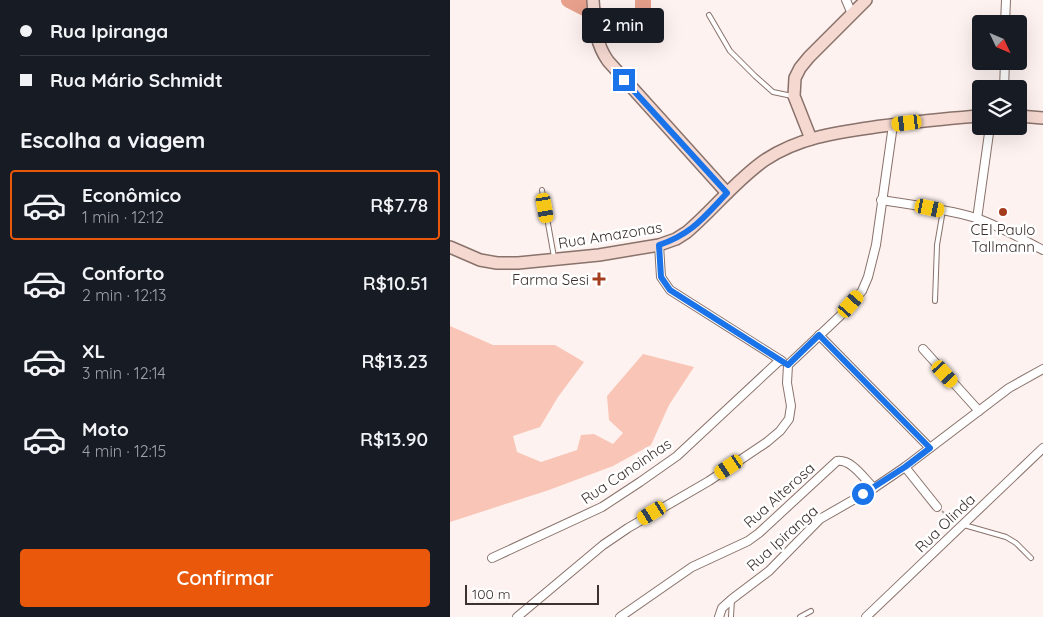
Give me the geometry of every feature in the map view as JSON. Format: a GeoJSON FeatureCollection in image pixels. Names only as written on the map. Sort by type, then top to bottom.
{"type":"FeatureCollection","features":[{"type":"Feature","properties":{"kind":"main road"},"geometry":{"type":"LineString","coordinates":[[593,0],[595,36],[602,54],[727,193]]}},
{"type":"Feature","properties":{"kind":"main road"},"geometry":{"type":"LineString","coordinates":[[811,139],[794,96],[795,78],[800,68],[866,0]]}},
{"type":"Feature","properties":{"kind":"main road","name":"Rua Amazonas"},"geometry":{"type":"LineString","coordinates":[[450,247],[480,260],[497,263],[554,260],[659,245],[676,239],[687,232],[744,176],[766,159],[811,139],[828,133],[972,117]]}},
{"type":"Feature","properties":{"kind":"main road"},"geometry":{"type":"LineString","coordinates":[[1027,117],[1043,118]]}},
{"type":"Feature","properties":{"kind":"street"},"geometry":{"type":"LineString","coordinates":[[846,0],[852,14]]}},
{"type":"Feature","properties":{"kind":"street"},"geometry":{"type":"LineString","coordinates":[[1005,15],[1006,0]]}},
{"type":"Feature","properties":{"kind":"street"},"geometry":{"type":"LineString","coordinates":[[517,617],[603,545],[628,528],[709,481],[767,442],[780,431],[789,419],[791,406],[787,383],[788,365],[840,316],[862,291],[868,277],[876,245],[893,125]]}},
{"type":"Feature","properties":{"kind":"street"},"geometry":{"type":"LineString","coordinates":[[977,218],[989,135]]}},
{"type":"Feature","properties":{"kind":"street"},"geometry":{"type":"LineString","coordinates":[[881,200],[943,210],[977,218],[1043,250]]}},
{"type":"Feature","properties":{"kind":"street"},"geometry":{"type":"LineString","coordinates":[[659,245],[661,277],[670,290],[788,365]]}},
{"type":"Feature","properties":{"kind":"street"},"geometry":{"type":"LineString","coordinates":[[819,335],[930,448]]}},
{"type":"Feature","properties":{"kind":"street"},"geometry":{"type":"LineString","coordinates":[[923,349],[979,411]]}},
{"type":"Feature","properties":{"kind":"street","name":"Rua Canoinhas"},"geometry":{"type":"LineString","coordinates":[[492,558],[602,507],[640,482],[677,456],[780,360]]}},
{"type":"Feature","properties":{"kind":"street","name":"Rua Ipiranga"},"geometry":{"type":"LineString","coordinates":[[719,617],[722,608],[769,571],[820,519],[874,488],[905,467],[1019,381],[1043,369]]}},
{"type":"Feature","properties":{"kind":"street","name":"Rua Olinda"},"geometry":{"type":"LineString","coordinates":[[866,617],[1043,448]]}},
{"type":"Feature","properties":{"kind":"street","name":"Rua Alterosa"},"geometry":{"type":"LineString","coordinates":[[620,617],[692,567],[748,541],[837,461],[843,461],[848,464],[874,488]]}},
{"type":"Feature","properties":{"kind":"street"},"geometry":{"type":"LineString","coordinates":[[905,467],[936,507]]}},
{"type":"Feature","properties":{"kind":"lane"},"geometry":{"type":"LineString","coordinates":[[709,15],[730,51],[755,76],[773,92],[794,96]]}},
{"type":"Feature","properties":{"kind":"lane"},"geometry":{"type":"LineString","coordinates":[[542,190],[554,260]]}},
{"type":"Feature","properties":{"kind":"lane"},"geometry":{"type":"LineString","coordinates":[[935,302],[937,245],[943,210]]}},
{"type":"Feature","properties":{"kind":"lane"},"geometry":{"type":"LineString","coordinates":[[962,527],[1006,537],[1016,543],[1031,558]]}},
{"type":"Feature","properties":{"kind":"lane"},"geometry":{"type":"LineString","coordinates":[[731,617],[732,599]]}},
{"type":"Feature","properties":{"kind":"lane"},"geometry":{"type":"LineString","coordinates":[[800,617],[811,610]]}},
{"type":"Feature","properties":{"kind":"path"},"geometry":{"type":"LineString","coordinates":[[936,507],[962,527]]}},
{"type":"Feature","properties":{"kind":"shaded area"},"geometry":{"type":"Polygon","coordinates":[[[450,326],[493,345],[555,345],[584,362],[558,397],[540,427],[513,436],[517,452],[541,462],[577,450],[581,435],[594,434],[613,444],[623,433],[609,420],[607,396],[643,354],[694,367],[669,405],[651,445],[613,466],[549,490],[450,522],[450,326]]]}},
{"type":"Feature","properties":{"kind":"waterway"},"geometry":{"type":"LineString","coordinates":[[569,0],[627,30],[643,13],[643,0]]}},
{"type":"Feature","properties":{"kind":"place","name":"CEI Paulo Tallmann"},"geometry":{"type":"Point","coordinates":[1003,212]}},
{"type":"Feature","properties":{"kind":"place","name":"Farma Sesi"},"geometry":{"type":"Point","coordinates":[599,279]}},
{"type":"Feature","properties":{"kind":"route"},"geometry":{"type":"LineString","coordinates":[[624,80],[727,193],[687,232],[676,239],[659,245],[661,277],[665,284],[670,290],[788,365],[819,335],[930,448],[905,467],[863,494]]}}]}
